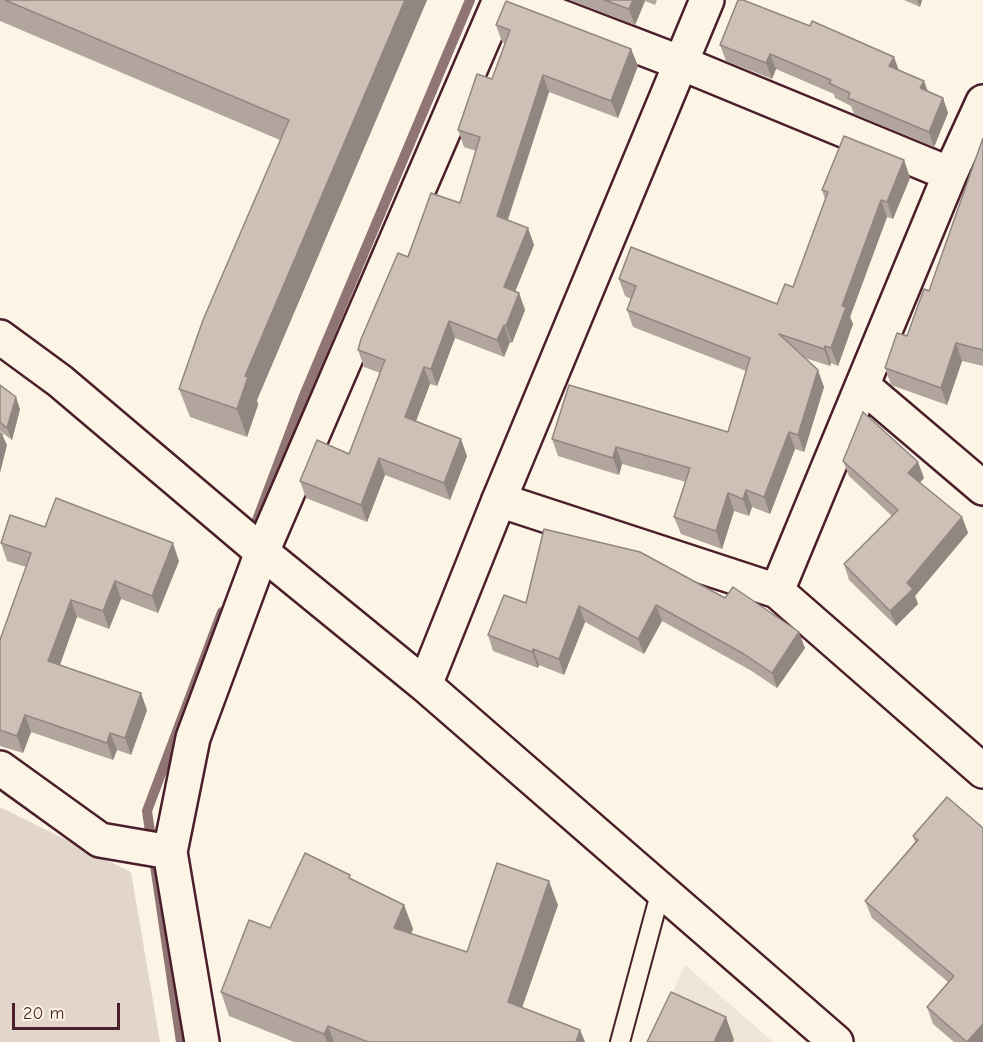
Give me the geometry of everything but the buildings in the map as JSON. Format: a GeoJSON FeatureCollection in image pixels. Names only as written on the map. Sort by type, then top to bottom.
{"type":"FeatureCollection","features":[{"type":"Feature","properties":{"kind":"street"},"geometry":{"type":"LineString","coordinates":[[202,1042],[170,852],[192,738],[262,552],[500,0]]}},
{"type":"Feature","properties":{"kind":"street"},"geometry":{"type":"LineString","coordinates":[[517,0],[681,63],[950,174]]}},
{"type":"Feature","properties":{"kind":"street"},"geometry":{"type":"LineString","coordinates":[[425,685],[707,0]]}},
{"type":"Feature","properties":{"kind":"street"},"geometry":{"type":"LineString","coordinates":[[777,591],[950,174],[983,102]]}},
{"type":"Feature","properties":{"kind":"street"},"geometry":{"type":"LineString","coordinates":[[0,337],[60,381],[262,552],[425,685],[836,1042]]}},
{"type":"Feature","properties":{"kind":"street"},"geometry":{"type":"LineString","coordinates":[[863,386],[983,488]]}},
{"type":"Feature","properties":{"kind":"street"},"geometry":{"type":"LineString","coordinates":[[499,501],[777,591],[983,771]]}},
{"type":"Feature","properties":{"kind":"street"},"geometry":{"type":"LineString","coordinates":[[0,768],[100,840],[170,852]]}},
{"type":"Feature","properties":{"kind":"lane"},"geometry":{"type":"LineString","coordinates":[[620,1042],[661,890]]}},
{"type":"Feature","properties":{"kind":"shaded area"},"geometry":{"type":"Polygon","coordinates":[[[0,807],[131,872],[160,1042],[0,1042],[0,807]]]}},
{"type":"Feature","properties":{"kind":"shaded area"},"geometry":{"type":"Polygon","coordinates":[[[685,965],[773,1042],[650,1042],[685,965]]]}},
{"type":"Feature","properties":{"kind":"waterway"},"geometry":{"type":"LineString","coordinates":[[251,536],[303,398],[470,0]]}},
{"type":"Feature","properties":{"kind":"waterway"},"geometry":{"type":"LineString","coordinates":[[181,1042],[147,811],[222,612]]}}]}
